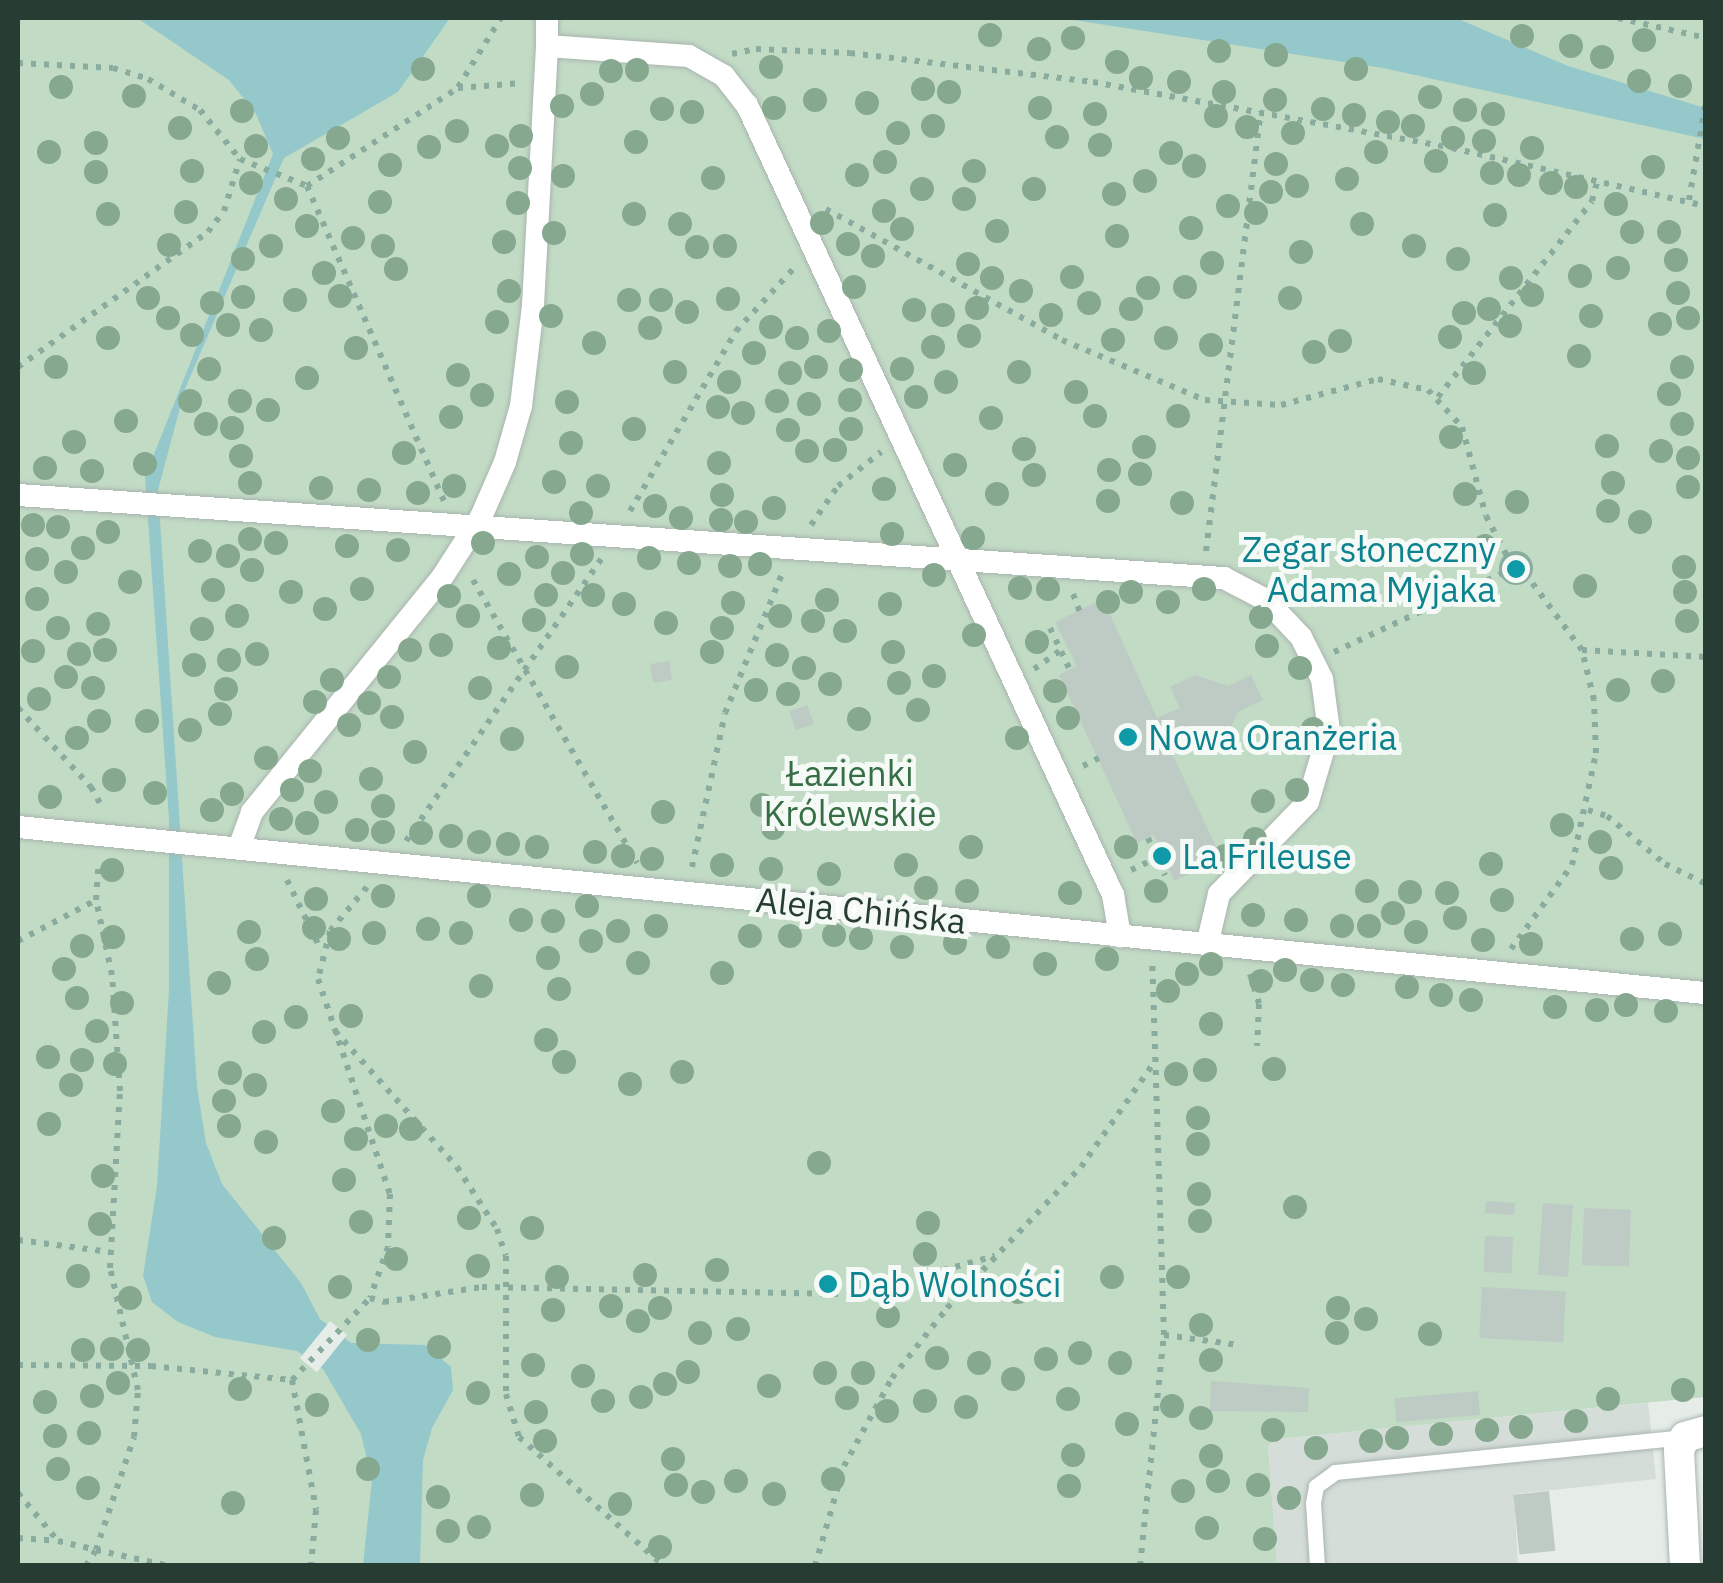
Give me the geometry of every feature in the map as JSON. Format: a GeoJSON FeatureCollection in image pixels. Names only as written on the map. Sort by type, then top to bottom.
{"type":"FeatureCollection","features":[{"type":"Feature","properties":{"kind":"street"},"geometry":{"type":"LineString","coordinates":[[239,848],[252,812],[462,550],[475,528],[520,406],[533,306],[547,18]]}},
{"type":"Feature","properties":{"kind":"street"},"geometry":{"type":"LineString","coordinates":[[547,46],[674,52],[710,66],[738,91],[1113,895],[1120,936]]}},
{"type":"Feature","properties":{"kind":"street"},"geometry":{"type":"LineString","coordinates":[[18,494],[475,528],[1203,573],[1266,600],[1296,629],[1315,662],[1328,715],[1320,774],[1290,826],[1217,897],[1207,945]]}},
{"type":"Feature","properties":{"kind":"street","name":"Aleja Chińska"},"geometry":{"type":"LineString","coordinates":[[18,826],[1706,993]]}},
{"type":"Feature","properties":{"kind":"street"},"geometry":{"type":"LineString","coordinates":[[1685,1566],[1679,1458],[1695,1434]]}},
{"type":"Feature","properties":{"kind":"lane"},"geometry":{"type":"LineString","coordinates":[[1317,1566],[1312,1502],[1316,1486],[1335,1472],[1695,1434]]}},
{"type":"Feature","properties":{"kind":"path"},"geometry":{"type":"LineString","coordinates":[[307,186],[458,88],[500,18]]}},
{"type":"Feature","properties":{"kind":"path"},"geometry":{"type":"LineString","coordinates":[[1618,18],[1706,38]]}},
{"type":"Feature","properties":{"kind":"path"},"geometry":{"type":"LineString","coordinates":[[722,61],[756,48],[932,60],[1261,111],[1598,179],[1706,206]]}},
{"type":"Feature","properties":{"kind":"path"},"geometry":{"type":"LineString","coordinates":[[18,63],[113,68],[148,79],[200,110],[240,159],[307,186],[448,515]]}},
{"type":"Feature","properties":{"kind":"path"},"geometry":{"type":"LineString","coordinates":[[458,88],[532,82]]}},
{"type":"Feature","properties":{"kind":"path"},"geometry":{"type":"LineString","coordinates":[[1688,200],[1706,101]]}},
{"type":"Feature","properties":{"kind":"path"},"geometry":{"type":"LineString","coordinates":[[1203,573],[1261,111]]}},
{"type":"Feature","properties":{"kind":"path"},"geometry":{"type":"LineString","coordinates":[[18,367],[199,241],[224,211],[240,159]]}},
{"type":"Feature","properties":{"kind":"path"},"geometry":{"type":"LineString","coordinates":[[1438,397],[1592,201],[1598,179]]}},
{"type":"Feature","properties":{"kind":"path"},"geometry":{"type":"LineString","coordinates":[[812,203],[1078,348],[1225,404],[1281,405],[1378,378],[1408,382],[1438,397],[1462,427],[1486,516],[1507,556],[1503,574]]}},
{"type":"Feature","properties":{"kind":"path"},"geometry":{"type":"LineString","coordinates":[[626,518],[736,331],[806,259]]}},
{"type":"Feature","properties":{"kind":"path"},"geometry":{"type":"LineString","coordinates":[[802,540],[838,486],[892,444]]}},
{"type":"Feature","properties":{"kind":"path"},"geometry":{"type":"LineString","coordinates":[[322,951],[524,672],[605,548]]}},
{"type":"Feature","properties":{"kind":"path"},"geometry":{"type":"LineString","coordinates":[[462,550],[524,672],[637,863],[642,888]]}},
{"type":"Feature","properties":{"kind":"path"},"geometry":{"type":"LineString","coordinates":[[1504,974],[1512,944],[1565,880],[1588,810],[1595,714],[1582,650],[1527,576],[1528,560],[1507,556]]}},
{"type":"Feature","properties":{"kind":"path"},"geometry":{"type":"LineString","coordinates":[[689,893],[726,714],[762,614],[790,561]]}},
{"type":"Feature","properties":{"kind":"path"},"geometry":{"type":"LineString","coordinates":[[1503,574],[1516,582],[1527,576]]}},
{"type":"Feature","properties":{"kind":"path"},"geometry":{"type":"LineString","coordinates":[[1315,662],[1503,574]]}},
{"type":"Feature","properties":{"kind":"path"},"geometry":{"type":"LineString","coordinates":[[1050,628],[1070,670]]}},
{"type":"Feature","properties":{"kind":"path"},"geometry":{"type":"LineString","coordinates":[[1048,654],[1061,650]]}},
{"type":"Feature","properties":{"kind":"path"},"geometry":{"type":"LineString","coordinates":[[1582,650],[1706,657]]}},
{"type":"Feature","properties":{"kind":"path"},"geometry":{"type":"LineString","coordinates":[[18,708],[97,796],[102,835],[96,900],[112,975],[120,1091],[110,1252],[130,1366],[138,1390],[131,1454],[96,1550],[86,1566]]}},
{"type":"Feature","properties":{"kind":"path"},"geometry":{"type":"LineString","coordinates":[[1588,810],[1607,816],[1665,864],[1706,884]]}},
{"type":"Feature","properties":{"kind":"path"},"geometry":{"type":"LineString","coordinates":[[1148,838],[1165,875]]}},
{"type":"Feature","properties":{"kind":"path"},"geometry":{"type":"LineString","coordinates":[[18,1365],[130,1366],[292,1380],[342,1323],[370,1298],[388,1247],[391,1204],[319,990],[322,951],[274,852]]}},
{"type":"Feature","properties":{"kind":"path"},"geometry":{"type":"LineString","coordinates":[[1144,864],[1157,858]]}},
{"type":"Feature","properties":{"kind":"path"},"geometry":{"type":"LineString","coordinates":[[18,941],[96,900]]}},
{"type":"Feature","properties":{"kind":"path"},"geometry":{"type":"LineString","coordinates":[[1140,1566],[1164,1336],[1152,940]]}},
{"type":"Feature","properties":{"kind":"path"},"geometry":{"type":"LineString","coordinates":[[1248,949],[1259,1004],[1257,1046]]}},
{"type":"Feature","properties":{"kind":"path"},"geometry":{"type":"LineString","coordinates":[[335,1031],[469,1182],[501,1239],[507,1288],[506,1394],[519,1437],[664,1566]]}},
{"type":"Feature","properties":{"kind":"path"},"geometry":{"type":"LineString","coordinates":[[815,1566],[844,1466],[871,1411],[924,1334],[1082,1167],[1153,1064]]}},
{"type":"Feature","properties":{"kind":"path"},"geometry":{"type":"LineString","coordinates":[[18,1240],[110,1252]]}},
{"type":"Feature","properties":{"kind":"path"},"geometry":{"type":"LineString","coordinates":[[370,1298],[507,1288],[855,1294],[995,1256]]}},
{"type":"Feature","properties":{"kind":"path"},"geometry":{"type":"LineString","coordinates":[[1164,1336],[1239,1345]]}},
{"type":"Feature","properties":{"kind":"path"},"geometry":{"type":"LineString","coordinates":[[292,1380],[316,1510],[312,1566]]}},
{"type":"Feature","properties":{"kind":"path"},"geometry":{"type":"LineString","coordinates":[[18,1493],[58,1541]]}},
{"type":"Feature","properties":{"kind":"path"},"geometry":{"type":"LineString","coordinates":[[18,1538],[58,1541],[170,1566]]}},
{"type":"Feature","properties":{"kind":"shaded area"},"geometry":{"type":"Polygon","coordinates":[[[1648,1403],[1656,1479],[1514,1494],[1518,1565],[1277,1565],[1268,1444],[1277,1439],[1648,1403]]]}},
{"type":"Feature","properties":{"kind":"green space","name":"Łazienki Królewskie"},"geometry":{"type":"Polygon","coordinates":[[[18,18],[1705,18],[1705,1397],[1277,1439],[1268,1445],[1277,1565],[18,1565],[18,18]]]}},
{"type":"Feature","properties":{"kind":"water"},"geometry":{"type":"Polygon","coordinates":[[[137,18],[450,18],[398,92],[284,158],[185,389],[158,490],[197,1087],[206,1143],[222,1184],[301,1283],[320,1319],[351,1343],[425,1345],[451,1367],[453,1390],[432,1428],[423,1460],[420,1565],[363,1565],[372,1480],[361,1434],[323,1369],[297,1351],[215,1337],[178,1322],[152,1302],[143,1276],[157,1186],[169,990],[169,819],[145,477],[273,154],[256,114],[229,80],[137,18]]]}},
{"type":"Feature","properties":{"kind":"water"},"geometry":{"type":"Polygon","coordinates":[[[1061,18],[1456,18],[1568,66],[1705,108],[1705,139],[1383,68],[1061,18]]]}},
{"type":"Feature","properties":{"kind":"pier"},"geometry":{"type":"Polygon","coordinates":[[[330,1321],[347,1335],[317,1372],[300,1358],[330,1321]]]}},
{"type":"Feature","properties":{"kind":"building","name":"Nowa Oranżeria"},"geometry":{"type":"Polygon","coordinates":[[[1103,599],[1157,718],[1180,708],[1170,687],[1195,675],[1228,686],[1251,675],[1263,700],[1238,712],[1225,740],[1199,752],[1190,733],[1167,743],[1222,859],[1174,881],[1154,835],[1137,843],[1059,675],[1077,666],[1055,622],[1103,599]]]}},
{"type":"Feature","properties":{"kind":"building"},"geometry":{"type":"Polygon","coordinates":[[[669,661],[672,680],[653,683],[650,664],[669,661]]]}},
{"type":"Feature","properties":{"kind":"building"},"geometry":{"type":"Polygon","coordinates":[[[807,705],[814,724],[796,730],[789,711],[807,705]]]}},
{"type":"Feature","properties":{"kind":"building"},"geometry":{"type":"Polygon","coordinates":[[[1486,1201],[1515,1203],[1514,1215],[1485,1213],[1486,1201]]]}},
{"type":"Feature","properties":{"kind":"building"},"geometry":{"type":"Polygon","coordinates":[[[1543,1203],[1573,1205],[1568,1277],[1538,1275],[1543,1203]]]}},
{"type":"Feature","properties":{"kind":"building"},"geometry":{"type":"Polygon","coordinates":[[[1584,1208],[1631,1210],[1629,1267],[1582,1265],[1584,1208]]]}},
{"type":"Feature","properties":{"kind":"building"},"geometry":{"type":"Polygon","coordinates":[[[1485,1236],[1513,1237],[1512,1273],[1484,1272],[1485,1236]]]}},
{"type":"Feature","properties":{"kind":"building"},"geometry":{"type":"Polygon","coordinates":[[[1482,1287],[1566,1291],[1563,1342],[1479,1338],[1482,1287]]]}},
{"type":"Feature","properties":{"kind":"building"},"geometry":{"type":"Polygon","coordinates":[[[1211,1381],[1309,1388],[1308,1412],[1210,1411],[1211,1381]]]}},
{"type":"Feature","properties":{"kind":"building"},"geometry":{"type":"Polygon","coordinates":[[[1478,1391],[1480,1415],[1396,1422],[1394,1398],[1478,1391]]]}},
{"type":"Feature","properties":{"kind":"building"},"geometry":{"type":"Polygon","coordinates":[[[1549,1491],[1555,1551],[1519,1554],[1513,1495],[1549,1491]]]}},
{"type":"Feature","properties":{"kind":"place","name":"Zegar słoneczny Adama Myjaka"},"geometry":{"type":"Point","coordinates":[1516,569]}},
{"type":"Feature","properties":{"kind":"place","name":"Nowa Oranżeria"},"geometry":{"type":"Point","coordinates":[1128,737]}},
{"type":"Feature","properties":{"kind":"place","name":"La Frileuse"},"geometry":{"type":"Point","coordinates":[1162,856]}},
{"type":"Feature","properties":{"kind":"place","name":"Dąb Wolności"},"geometry":{"type":"Point","coordinates":[828,1284]}}]}
